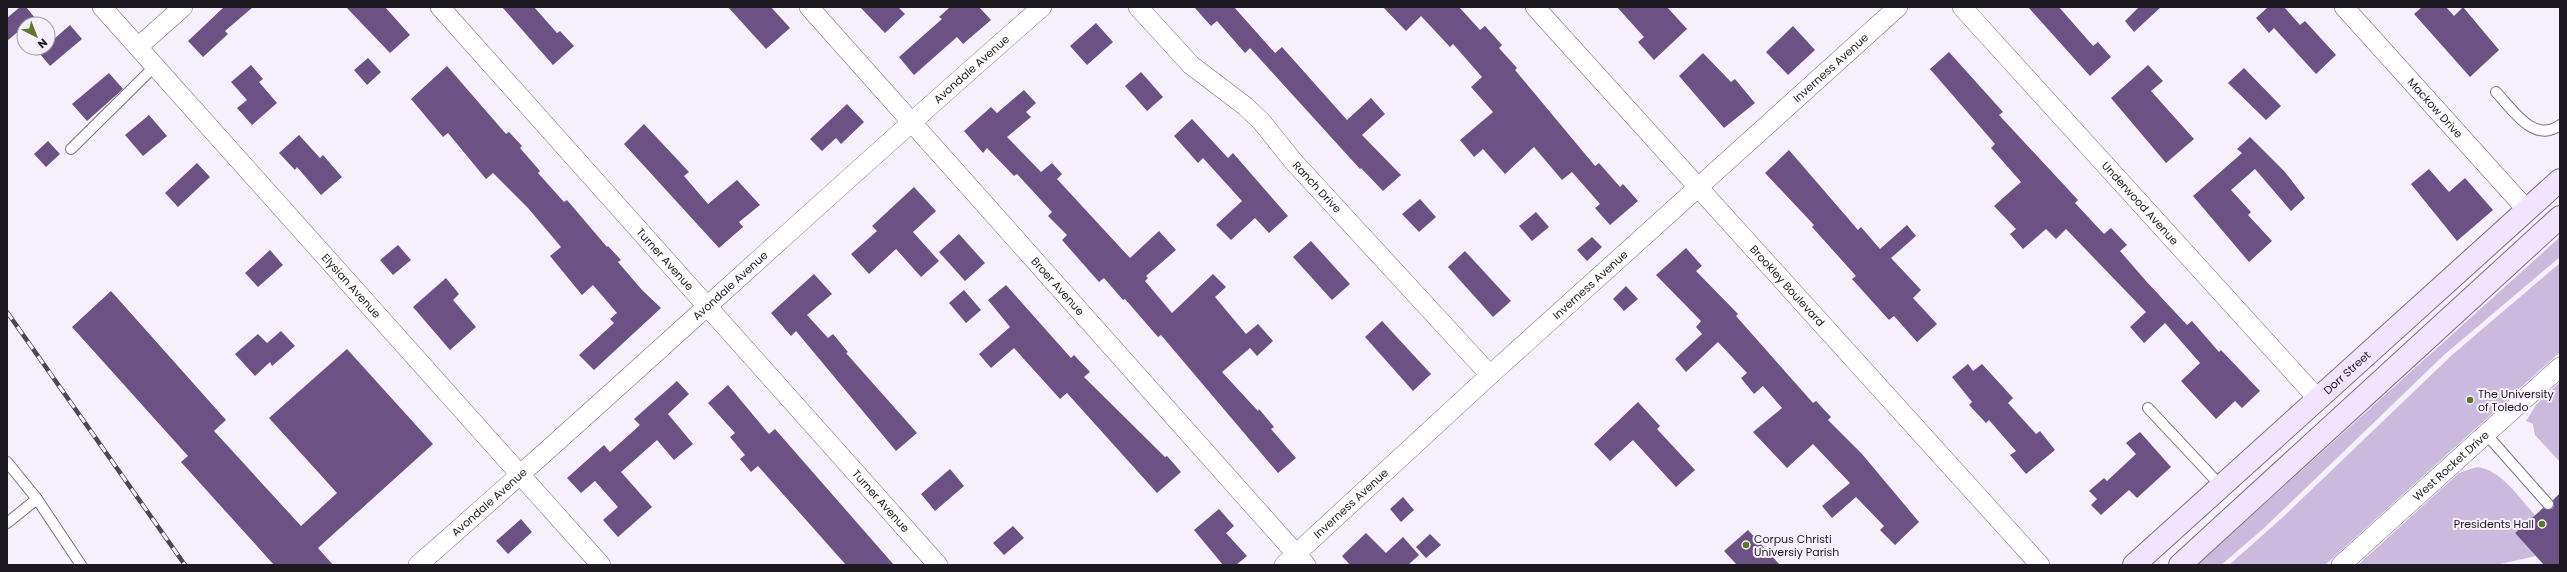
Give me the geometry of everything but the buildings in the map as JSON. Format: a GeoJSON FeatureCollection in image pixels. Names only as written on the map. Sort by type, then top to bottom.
{"type":"FeatureCollection","features":[{"type":"Feature","properties":{"kind":"main road","name":"Dorr Street"},"geometry":{"type":"LineString","coordinates":[[2134,565],[2560,180]]}},
{"type":"Feature","properties":{"kind":"main road"},"geometry":{"type":"LineString","coordinates":[[2180,565],[2560,217]]}},
{"type":"Feature","properties":{"kind":"main road"},"geometry":{"type":"LineString","coordinates":[[2282,472],[2352,393],[2407,344],[2406,335],[2398,326]]}},
{"type":"Feature","properties":{"kind":"street","name":"Elysian Avenue"},"geometry":{"type":"LineString","coordinates":[[102,7],[601,565]]}},
{"type":"Feature","properties":{"kind":"street"},"geometry":{"type":"LineString","coordinates":[[138,47],[183,7]]}},
{"type":"Feature","properties":{"kind":"street","name":"Turner Avenue"},"geometry":{"type":"LineString","coordinates":[[440,7],[938,565]]}},
{"type":"Feature","properties":{"kind":"street","name":"Broer Avenue"},"geometry":{"type":"LineString","coordinates":[[809,7],[911,121],[1295,561]]}},
{"type":"Feature","properties":{"kind":"street","name":"Avondale Avenue"},"geometry":{"type":"LineString","coordinates":[[418,565],[521,475],[911,121],[1042,7]]}},
{"type":"Feature","properties":{"kind":"street","name":"Ranch Drive"},"geometry":{"type":"LineString","coordinates":[[1138,7],[1191,65],[1245,106],[1261,121],[1293,161],[1490,375]]}},
{"type":"Feature","properties":{"kind":"street","name":"Brookley Boulevard"},"geometry":{"type":"LineString","coordinates":[[1535,7],[1699,186],[2040,565]]}},
{"type":"Feature","properties":{"kind":"street","name":"Inverness Avenue"},"geometry":{"type":"LineString","coordinates":[[1295,561],[1490,375],[1898,7]]}},
{"type":"Feature","properties":{"kind":"street","name":"Underwood Avenue"},"geometry":{"type":"LineString","coordinates":[[1962,7],[2318,399]]}},
{"type":"Feature","properties":{"kind":"street","name":"Mackow Drive"},"geometry":{"type":"LineString","coordinates":[[2344,7],[2526,210]]}},
{"type":"Feature","properties":{"kind":"street","name":"West Rocket Drive"},"geometry":{"type":"LineString","coordinates":[[2341,565],[2560,367]]}},
{"type":"Feature","properties":{"kind":"lane"},"geometry":{"type":"LineString","coordinates":[[71,149],[155,66]]}},
{"type":"Feature","properties":{"kind":"lane"},"geometry":{"type":"LineString","coordinates":[[2496,92],[2536,131],[2546,132],[2560,125]]}},
{"type":"Feature","properties":{"kind":"lane"},"geometry":{"type":"LineString","coordinates":[[2148,408],[2221,486]]}},
{"type":"Feature","properties":{"kind":"lane"},"geometry":{"type":"LineString","coordinates":[[2486,434],[2548,504]]}},
{"type":"Feature","properties":{"kind":"lane"},"geometry":{"type":"LineString","coordinates":[[7,462],[37,499],[81,565]]}},
{"type":"Feature","properties":{"kind":"lane"},"geometry":{"type":"LineString","coordinates":[[7,522],[37,499]]}},
{"type":"Feature","properties":{"kind":"shaded area"},"geometry":{"type":"Polygon","coordinates":[[[2560,237],[2560,257],[2445,354],[2263,529],[2221,565],[2197,565],[2560,237]]]}},
{"type":"Feature","properties":{"kind":"shaded area"},"geometry":{"type":"Polygon","coordinates":[[[2560,263],[2560,352],[2325,565],[2229,565],[2282,518],[2452,355],[2560,263]]]}},
{"type":"Feature","properties":{"kind":"shaded area"},"geometry":{"type":"Polygon","coordinates":[[[2560,382],[2560,462],[2535,435],[2533,424],[2526,421],[2536,405],[2560,382]]]}},
{"type":"Feature","properties":{"kind":"shaded area"},"geometry":{"type":"Polygon","coordinates":[[[2477,467],[2486,469],[2502,479],[2535,515],[2515,533],[2536,556],[2495,565],[2358,565],[2459,473],[2477,467]]]}},
{"type":"Feature","properties":{"kind":"railway"},"geometry":{"type":"LineString","coordinates":[[7,312],[185,565]]}},
{"type":"Feature","properties":{"kind":"place","name":"The University of Toledo"},"geometry":{"type":"Point","coordinates":[2470,400]}},
{"type":"Feature","properties":{"kind":"place","name":"Presidents Hall"},"geometry":{"type":"Point","coordinates":[2542,524]}},
{"type":"Feature","properties":{"kind":"place","name":"Corpus Christi Universiy Parish"},"geometry":{"type":"Point","coordinates":[1746,545]}}]}
